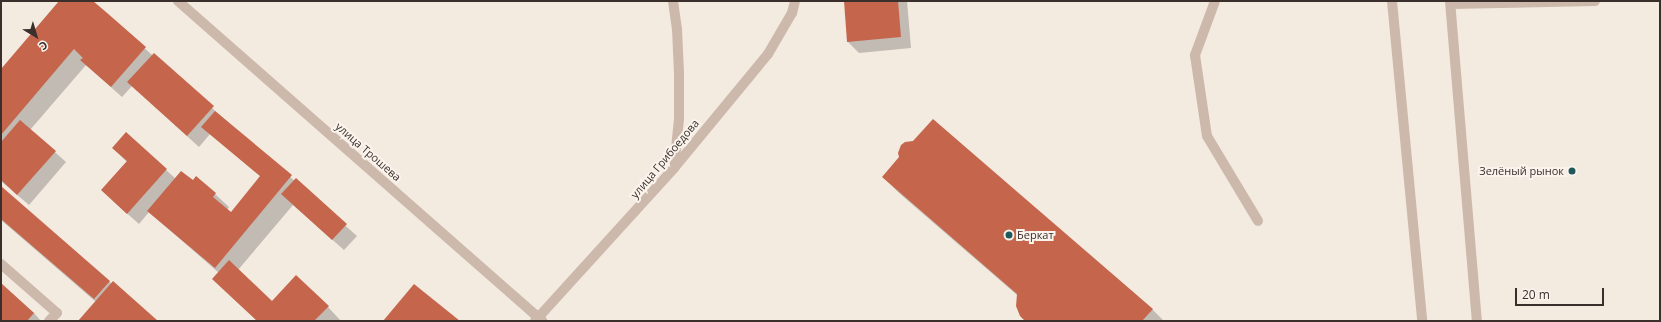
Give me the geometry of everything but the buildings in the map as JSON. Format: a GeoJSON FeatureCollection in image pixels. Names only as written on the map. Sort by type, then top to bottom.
{"type":"FeatureCollection","features":[{"type":"Feature","properties":{"kind":"street","name":"улица Трошева"},"geometry":{"type":"LineString","coordinates":[[178,1],[539,320]]}},
{"type":"Feature","properties":{"kind":"street"},"geometry":{"type":"LineString","coordinates":[[673,1],[677,28],[680,73],[679,119],[674,168]]}},
{"type":"Feature","properties":{"kind":"street","name":"улица Грибоедова"},"geometry":{"type":"LineString","coordinates":[[539,320],[674,168],[768,54],[792,13],[795,1]]}},
{"type":"Feature","properties":{"kind":"street"},"geometry":{"type":"LineString","coordinates":[[1215,1],[1195,55],[1207,136],[1258,221]]}},
{"type":"Feature","properties":{"kind":"street"},"geometry":{"type":"LineString","coordinates":[[1392,1],[1422,321]]}},
{"type":"Feature","properties":{"kind":"street"},"geometry":{"type":"LineString","coordinates":[[1477,321],[1450,3],[1595,1]]}},
{"type":"Feature","properties":{"kind":"street"},"geometry":{"type":"LineString","coordinates":[[1,264],[57,312],[49,321]]}},
{"type":"Feature","properties":{"kind":"place","name":"Зелёный рынок"},"geometry":{"type":"Point","coordinates":[1572,171]}},
{"type":"Feature","properties":{"kind":"place","name":"Беркат"},"geometry":{"type":"Point","coordinates":[1009,235]}}]}
